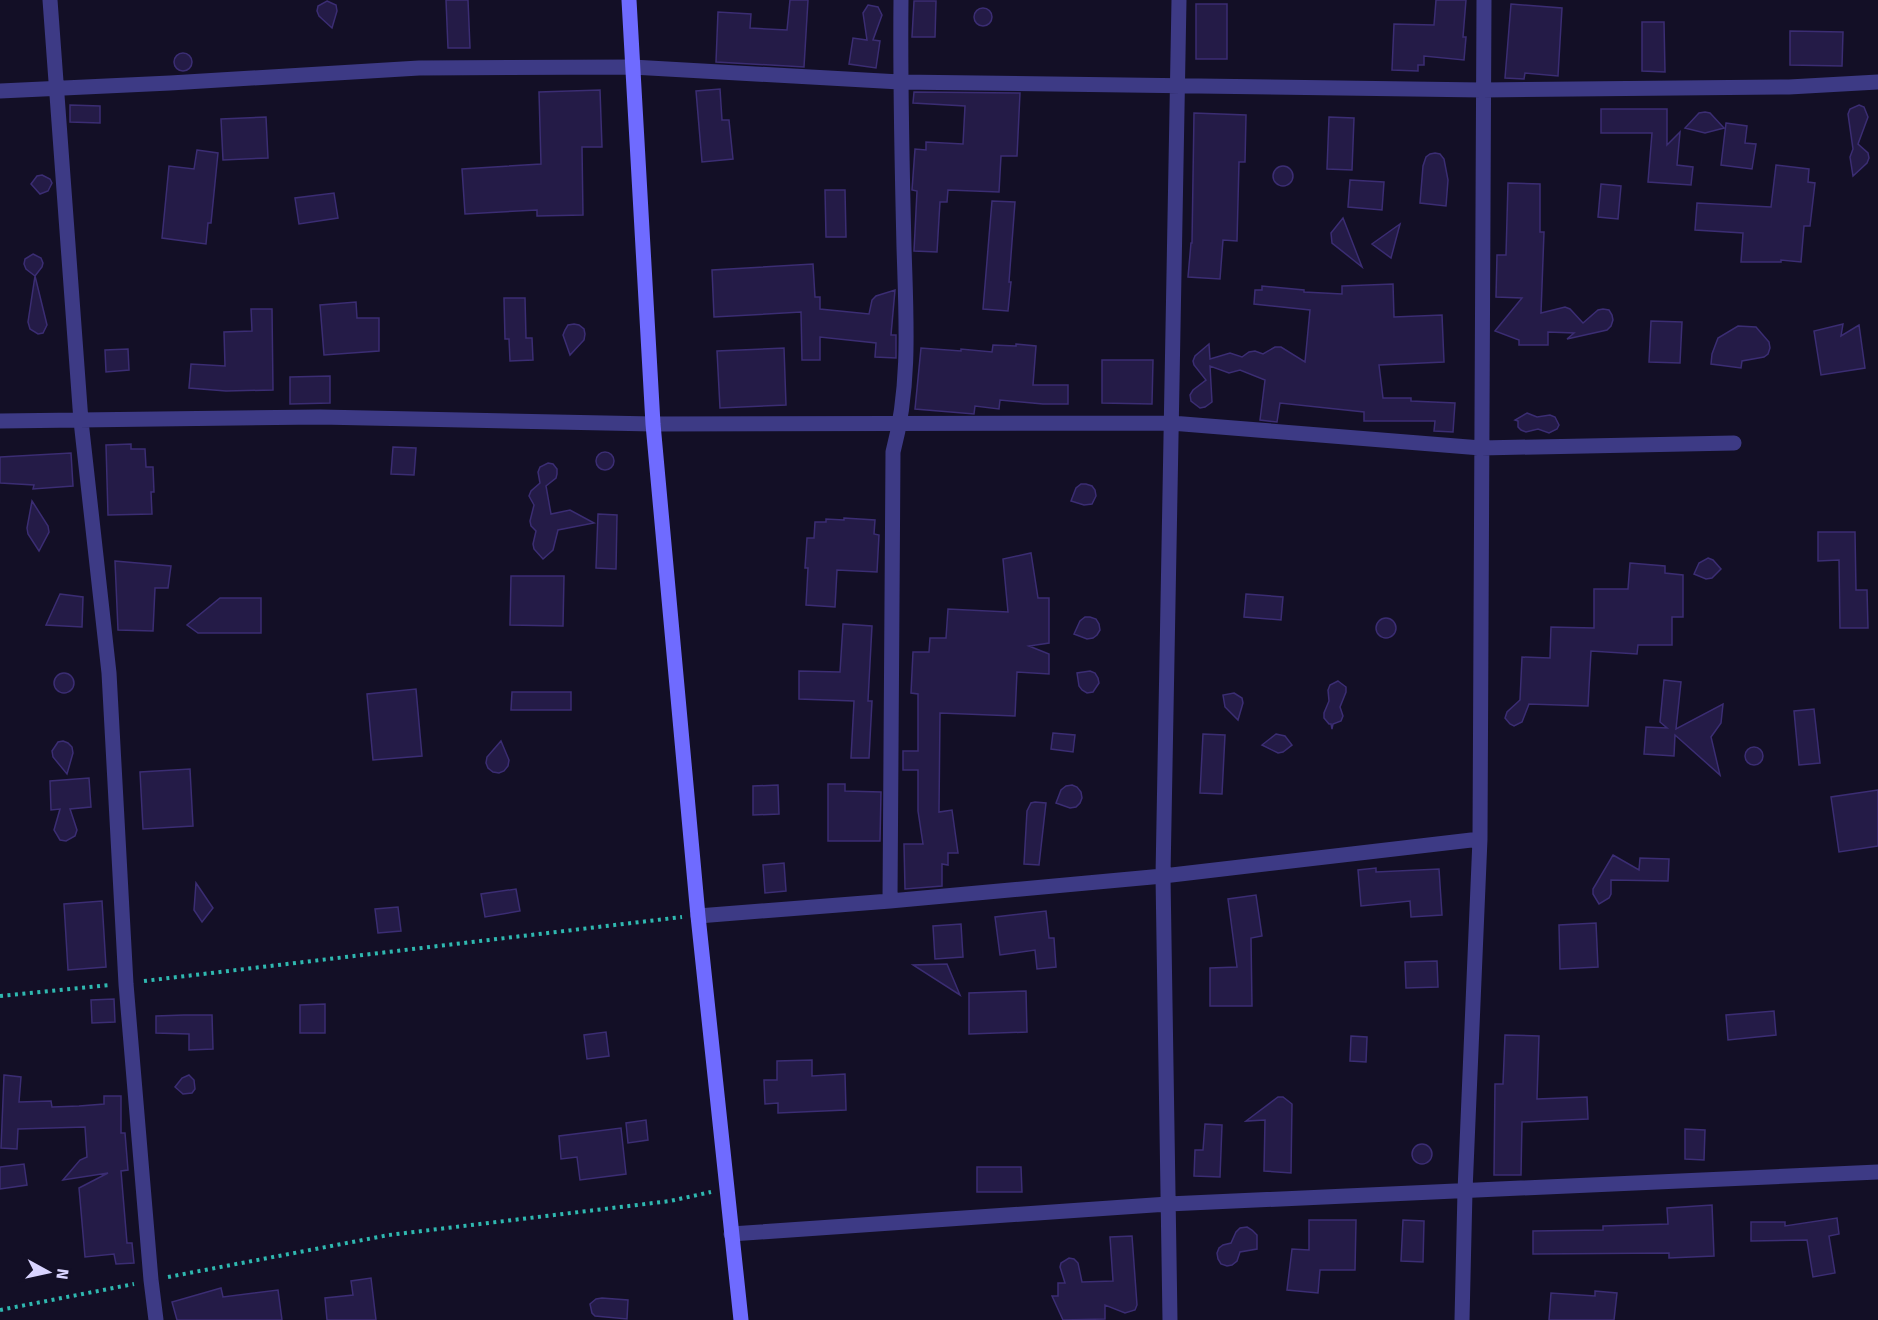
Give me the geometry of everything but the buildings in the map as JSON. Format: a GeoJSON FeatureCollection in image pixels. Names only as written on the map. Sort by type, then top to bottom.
{"type":"FeatureCollection","features":[{"type":"Feature","properties":{"kind":"main road"},"geometry":{"type":"LineString","coordinates":[[629,0],[653,424],[698,915],[741,1320]]}},
{"type":"Feature","properties":{"kind":"street"},"geometry":{"type":"LineString","coordinates":[[50,0],[81,421],[109,673],[126,984],[156,1320]]}},
{"type":"Feature","properties":{"kind":"street"},"geometry":{"type":"LineString","coordinates":[[890,901],[893,452],[901,423],[907,361],[900,82],[901,0]]}},
{"type":"Feature","properties":{"kind":"street"},"geometry":{"type":"LineString","coordinates":[[1170,1320],[1163,876],[1179,0]]}},
{"type":"Feature","properties":{"kind":"street"},"geometry":{"type":"LineString","coordinates":[[1462,1320],[1465,1191],[1480,839],[1484,0]]}},
{"type":"Feature","properties":{"kind":"street"},"geometry":{"type":"LineString","coordinates":[[0,91],[419,68],[632,67],[900,82],[1482,90],[1790,87],[1878,81]]}},
{"type":"Feature","properties":{"kind":"street"},"geometry":{"type":"LineString","coordinates":[[0,421],[320,417],[653,424],[1171,423],[1481,448],[1734,443]]}},
{"type":"Feature","properties":{"kind":"street"},"geometry":{"type":"LineString","coordinates":[[698,915],[890,901],[1163,876],[1480,839]]}},
{"type":"Feature","properties":{"kind":"street"},"geometry":{"type":"LineString","coordinates":[[731,1234],[1168,1204],[1878,1173]]}},
{"type":"Feature","properties":{"kind":"path"},"geometry":{"type":"LineString","coordinates":[[0,996],[126,984],[698,915]]}},
{"type":"Feature","properties":{"kind":"path"},"geometry":{"type":"LineString","coordinates":[[0,1310],[388,1235],[670,1201],[727,1189]]}}]}
